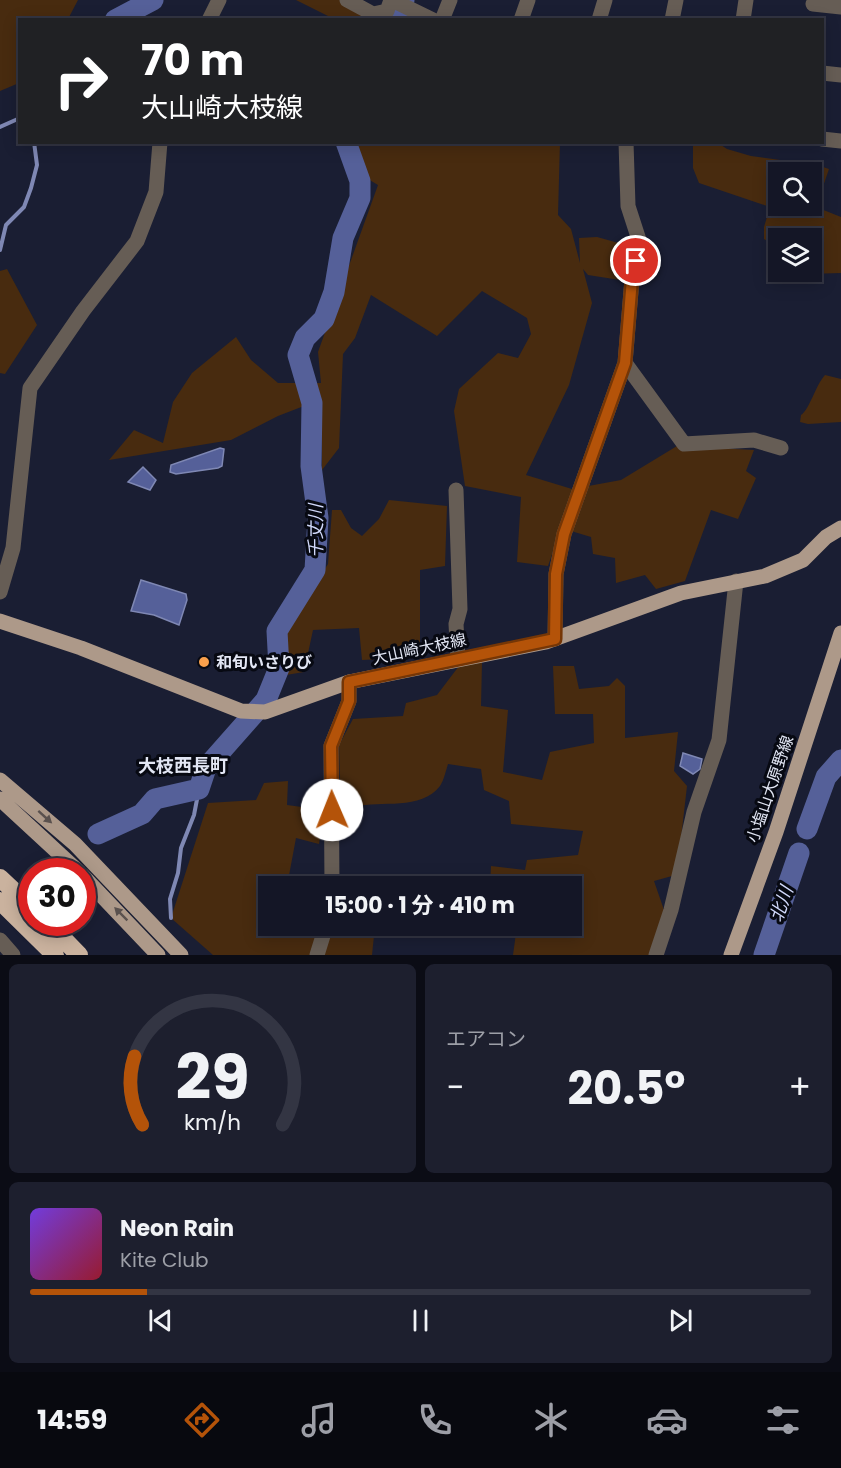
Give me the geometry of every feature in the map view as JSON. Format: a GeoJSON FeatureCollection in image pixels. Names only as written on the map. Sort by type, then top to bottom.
{"type":"FeatureCollection","features":[{"type":"Feature","properties":{"kind":"highway"},"geometry":{"type":"LineString","coordinates":[[0,878],[18,895]]}},
{"type":"Feature","properties":{"kind":"highway"},"geometry":{"type":"LineString","coordinates":[[0,901],[55,955]]}},
{"type":"Feature","properties":{"kind":"highway"},"geometry":{"type":"LineString","coordinates":[[61,936],[79,955]]}},
{"type":"Feature","properties":{"kind":"main road","name":"大山崎大枝線"},"geometry":{"type":"LineString","coordinates":[[0,621],[81,648],[242,711],[265,712],[349,682],[555,639],[681,593],[765,576],[803,560],[826,537],[841,528]]}},
{"type":"Feature","properties":{"kind":"main road","name":"小塩山大原野線"},"geometry":{"type":"LineString","coordinates":[[731,955],[776,832],[841,633]]}},
{"type":"Feature","properties":{"kind":"main road"},"geometry":{"type":"LineString","coordinates":[[0,780],[75,844],[181,955]]}},
{"type":"Feature","properties":{"kind":"main road"},"geometry":{"type":"LineString","coordinates":[[0,799],[64,858]]}},
{"type":"Feature","properties":{"kind":"main road"},"geometry":{"type":"LineString","coordinates":[[96,890],[158,955]]}},
{"type":"Feature","properties":{"kind":"street"},"geometry":{"type":"LineString","coordinates":[[210,18],[219,0]]}},
{"type":"Feature","properties":{"kind":"street"},"geometry":{"type":"LineString","coordinates":[[347,0],[373,14],[387,11],[392,0],[429,18]]}},
{"type":"Feature","properties":{"kind":"street"},"geometry":{"type":"LineString","coordinates":[[443,18],[450,0]]}},
{"type":"Feature","properties":{"kind":"street"},"geometry":{"type":"LineString","coordinates":[[522,18],[528,0]]}},
{"type":"Feature","properties":{"kind":"street"},"geometry":{"type":"LineString","coordinates":[[600,18],[605,0]]}},
{"type":"Feature","properties":{"kind":"street"},"geometry":{"type":"LineString","coordinates":[[672,18],[676,0]]}},
{"type":"Feature","properties":{"kind":"street"},"geometry":{"type":"LineString","coordinates":[[743,18],[746,0]]}},
{"type":"Feature","properties":{"kind":"street"},"geometry":{"type":"LineString","coordinates":[[811,18],[813,2],[841,7]]}},
{"type":"Feature","properties":{"kind":"street"},"geometry":{"type":"LineString","coordinates":[[824,73],[841,75]]}},
{"type":"Feature","properties":{"kind":"street"},"geometry":{"type":"LineString","coordinates":[[824,139],[841,141]]}},
{"type":"Feature","properties":{"kind":"street"},"geometry":{"type":"LineString","coordinates":[[0,592],[13,548],[30,388],[83,311],[137,241],[156,192],[160,144]]}},
{"type":"Feature","properties":{"kind":"street"},"geometry":{"type":"LineString","coordinates":[[555,639],[556,574],[564,534],[625,363],[632,279],[640,243],[628,206],[626,144]]}},
{"type":"Feature","properties":{"kind":"street"},"geometry":{"type":"LineString","coordinates":[[625,363],[684,444],[754,440],[781,448]]}},
{"type":"Feature","properties":{"kind":"street"},"geometry":{"type":"LineString","coordinates":[[456,490],[460,609],[456,624],[458,659]]}},
{"type":"Feature","properties":{"kind":"street"},"geometry":{"type":"LineString","coordinates":[[656,955],[671,910],[694,812],[719,740],[736,581]]}},
{"type":"Feature","properties":{"kind":"street"},"geometry":{"type":"LineString","coordinates":[[332,876],[331,746],[349,701],[349,682]]}},
{"type":"Feature","properties":{"kind":"street"},"geometry":{"type":"LineString","coordinates":[[317,955],[323,936]]}},
{"type":"Feature","properties":{"kind":"street"},"geometry":{"type":"LineString","coordinates":[[0,939],[13,955]]}},
{"type":"Feature","properties":{"kind":"shaded area"},"geometry":{"type":"Polygon","coordinates":[[[0,0],[78,0],[69,18],[18,18],[18,83],[0,91],[0,0]]]}},
{"type":"Feature","properties":{"kind":"shaded area"},"geometry":{"type":"Polygon","coordinates":[[[296,0],[343,0],[370,18],[332,18],[296,0]]]}},
{"type":"Feature","properties":{"kind":"shaded area"},"geometry":{"type":"Polygon","coordinates":[[[353,144],[560,144],[558,215],[571,229],[580,263],[579,238],[597,237],[633,247],[629,272],[620,280],[588,275],[583,269],[592,303],[569,385],[526,475],[572,489],[621,480],[677,446],[754,450],[746,471],[756,478],[738,519],[711,510],[685,581],[656,589],[645,575],[616,583],[615,558],[593,554],[591,537],[561,528],[548,566],[517,562],[521,497],[465,486],[454,411],[459,389],[498,353],[518,358],[531,334],[527,318],[482,291],[437,336],[371,295],[355,338],[343,354],[339,448],[322,470],[322,399],[278,416],[231,440],[109,460],[134,430],[163,443],[173,402],[192,373],[236,337],[251,360],[278,383],[321,383],[318,352],[378,185],[368,179],[353,144]]]}},
{"type":"Feature","properties":{"kind":"shaded area"},"geometry":{"type":"Polygon","coordinates":[[[693,144],[720,144],[727,149],[751,156],[795,162],[768,162],[768,206],[699,183],[693,168],[693,144]]]}},
{"type":"Feature","properties":{"kind":"shaded area"},"geometry":{"type":"Polygon","coordinates":[[[822,167],[829,169],[822,189],[822,167]]]}},
{"type":"Feature","properties":{"kind":"shaded area"},"geometry":{"type":"Polygon","coordinates":[[[822,209],[841,217],[841,273],[822,274],[822,228],[768,228],[768,241],[764,239],[764,227],[768,214],[768,216],[822,216],[822,209]]]}},
{"type":"Feature","properties":{"kind":"shaded area"},"geometry":{"type":"Polygon","coordinates":[[[7,269],[37,325],[5,374],[0,373],[0,271],[7,269]]]}},
{"type":"Feature","properties":{"kind":"shaded area"},"geometry":{"type":"Polygon","coordinates":[[[825,375],[841,379],[841,422],[808,424],[800,422],[801,415],[825,375]]]}},
{"type":"Feature","properties":{"kind":"shaded area"},"geometry":{"type":"Polygon","coordinates":[[[389,500],[447,506],[445,566],[420,570],[420,657],[362,660],[359,628],[313,630],[304,672],[286,675],[283,635],[328,564],[332,510],[341,510],[351,528],[362,536],[379,519],[389,500]]]}},
{"type":"Feature","properties":{"kind":"shaded area"},"geometry":{"type":"Polygon","coordinates":[[[482,662],[481,706],[508,710],[503,772],[542,780],[550,752],[594,743],[593,714],[555,714],[553,666],[574,666],[579,689],[609,686],[617,678],[625,686],[625,738],[678,732],[674,771],[687,786],[680,847],[672,876],[654,881],[664,910],[649,955],[513,955],[516,936],[582,936],[582,876],[490,876],[491,866],[525,870],[527,860],[578,855],[583,831],[511,824],[509,801],[484,790],[481,769],[448,764],[440,786],[432,794],[412,802],[355,807],[340,790],[339,745],[353,719],[403,716],[406,703],[437,695],[459,666],[482,662]]]}},
{"type":"Feature","properties":{"kind":"shaded area"},"geometry":{"type":"Polygon","coordinates":[[[288,781],[287,805],[324,810],[319,844],[296,838],[289,876],[258,876],[258,936],[374,936],[372,955],[213,955],[171,918],[208,803],[256,800],[264,783],[288,781]]]}},
{"type":"Feature","properties":{"kind":"water"},"geometry":{"type":"Polygon","coordinates":[[[220,448],[224,449],[222,466],[218,468],[176,474],[170,472],[171,465],[220,448]]]}},
{"type":"Feature","properties":{"kind":"water"},"geometry":{"type":"Polygon","coordinates":[[[143,467],[156,480],[150,490],[128,482],[143,467]]]}},
{"type":"Feature","properties":{"kind":"water"},"geometry":{"type":"Polygon","coordinates":[[[141,580],[186,594],[187,600],[179,625],[154,615],[131,611],[141,580]]]}},
{"type":"Feature","properties":{"kind":"water"},"geometry":{"type":"Polygon","coordinates":[[[683,753],[702,759],[700,769],[693,774],[680,766],[683,753]]]}},
{"type":"Feature","properties":{"kind":"waterway"},"geometry":{"type":"LineString","coordinates":[[119,18],[153,0]]}},
{"type":"Feature","properties":{"kind":"waterway","name":"千丈川"},"geometry":{"type":"LineString","coordinates":[[396,18],[404,0]]}},
{"type":"Feature","properties":{"kind":"waterway"},"geometry":{"type":"LineString","coordinates":[[0,127],[18,119]]}},
{"type":"Feature","properties":{"kind":"waterway"},"geometry":{"type":"LineString","coordinates":[[0,250],[6,225],[24,207],[31,188],[37,165],[34,144]]}},
{"type":"Feature","properties":{"kind":"waterway","name":"千丈川"},"geometry":{"type":"LineString","coordinates":[[98,834],[142,814],[155,799],[199,789],[206,768],[266,700],[279,668],[277,631],[315,570],[318,518],[311,466],[312,403],[298,355],[305,338],[324,319],[334,292],[343,238],[360,198],[360,181],[347,144]]}},
{"type":"Feature","properties":{"kind":"waterway","name":"北川"},"geometry":{"type":"LineString","coordinates":[[807,829],[826,777],[841,760]]}},
{"type":"Feature","properties":{"kind":"waterway"},"geometry":{"type":"LineString","coordinates":[[171,918],[170,899],[178,873],[181,848],[194,815],[199,789]]}},
{"type":"Feature","properties":{"kind":"waterway","name":"北川"},"geometry":{"type":"LineString","coordinates":[[764,955],[799,853]]}},
{"type":"Feature","properties":{"kind":"place","name":"和旬いさりび"},"geometry":{"type":"Point","coordinates":[204,662]}},
{"type":"Feature","properties":{"kind":"district","name":"大枝西長町"},"geometry":{"type":"Point","coordinates":[183,765]}},
{"type":"Feature","properties":{"kind":"route"},"geometry":{"type":"LineString","coordinates":[[332,810],[331,746],[349,701],[349,682],[555,639],[556,574],[564,534],[577,504],[625,363],[632,279],[636,261]]}}]}
